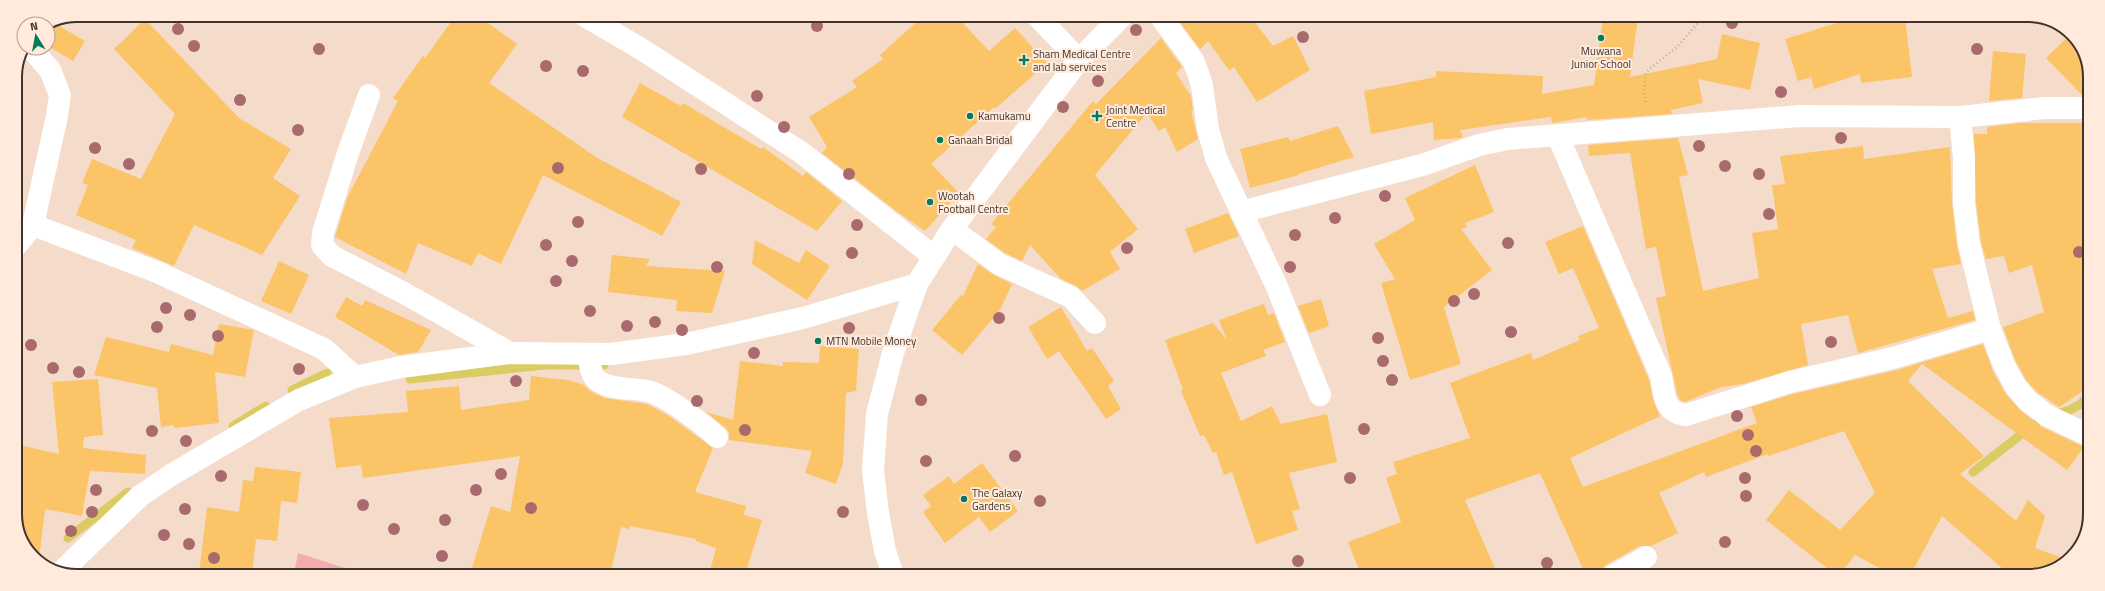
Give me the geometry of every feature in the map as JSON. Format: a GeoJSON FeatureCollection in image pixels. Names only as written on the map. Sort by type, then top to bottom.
{"type":"FeatureCollection","features":[{"type":"Feature","properties":{"kind":"street"},"geometry":{"type":"LineString","coordinates":[[595,22],[643,50],[802,153],[933,256]]}},
{"type":"Feature","properties":{"kind":"street"},"geometry":{"type":"LineString","coordinates":[[1043,22],[1079,60]]}},
{"type":"Feature","properties":{"kind":"street"},"geometry":{"type":"LineString","coordinates":[[891,569],[885,552],[877,506],[873,470],[877,414],[893,353],[917,284],[933,256],[952,229],[1079,60],[1116,22]]}},
{"type":"Feature","properties":{"kind":"street"},"geometry":{"type":"LineString","coordinates":[[1164,22],[1192,60],[1198,73],[1202,86],[1208,129],[1216,158],[1280,293],[1320,396]]}},
{"type":"Feature","properties":{"kind":"street"},"geometry":{"type":"LineString","coordinates":[[22,238],[33,225],[57,116],[60,95],[50,70],[38,56]]}},
{"type":"Feature","properties":{"kind":"street"},"geometry":{"type":"LineString","coordinates":[[370,95],[348,153],[323,233],[322,245],[332,256],[404,293],[510,353]]}},
{"type":"Feature","properties":{"kind":"street"},"geometry":{"type":"LineString","coordinates":[[1241,212],[1422,165],[1479,145],[1508,139],[1800,116],[1960,117],[2044,108],[2083,108]]}},
{"type":"Feature","properties":{"kind":"street"},"geometry":{"type":"LineString","coordinates":[[1960,117],[1964,157],[1964,203],[1969,244],[1990,329],[2004,366],[2016,387],[2046,415],[2083,433]]}},
{"type":"Feature","properties":{"kind":"street"},"geometry":{"type":"LineString","coordinates":[[1558,136],[1661,376],[1666,403],[1670,409],[1677,414],[1686,415],[1790,382],[1893,358],[1990,329]]}},
{"type":"Feature","properties":{"kind":"street"},"geometry":{"type":"LineString","coordinates":[[33,225],[157,272],[324,349],[355,377]]}},
{"type":"Feature","properties":{"kind":"street"},"geometry":{"type":"LineString","coordinates":[[952,229],[999,264],[1071,297],[1095,323]]}},
{"type":"Feature","properties":{"kind":"street"},"geometry":{"type":"LineString","coordinates":[[65,568],[140,496],[171,475],[299,400],[355,377],[401,367],[510,353],[588,354],[647,350],[686,344],[804,318],[917,284]]}},
{"type":"Feature","properties":{"kind":"street"},"geometry":{"type":"LineString","coordinates":[[588,354],[592,374],[598,381],[609,385],[651,392],[694,419],[717,437]]}},
{"type":"Feature","properties":{"kind":"street"},"geometry":{"type":"LineString","coordinates":[[1625,569],[1646,557]]}},
{"type":"Feature","properties":{"kind":"path"},"geometry":{"type":"LineString","coordinates":[[1650,127],[1644,89],[1646,72],[1678,46],[1699,22]]}},
{"type":"Feature","properties":{"kind":"shaded area"},"geometry":{"type":"Polygon","coordinates":[[[298,553],[348,569],[295,569],[298,553]]]}},
{"type":"Feature","properties":{"kind":"building"},"geometry":{"type":"Polygon","coordinates":[[[142,22],[148,22],[239,118],[291,149],[273,178],[300,196],[262,255],[194,225],[174,266],[132,248],[136,240],[76,215],[88,185],[82,183],[92,159],[141,179],[175,114],[114,49],[142,22]]]}},
{"type":"Feature","properties":{"kind":"building"},"geometry":{"type":"Polygon","coordinates":[[[451,22],[487,22],[517,44],[489,83],[599,159],[681,202],[662,236],[543,175],[501,264],[478,253],[472,266],[418,243],[406,274],[335,237],[348,196],[398,101],[393,98],[423,56],[425,58],[451,22]]]}},
{"type":"Feature","properties":{"kind":"building"},"geometry":{"type":"Polygon","coordinates":[[[916,22],[962,22],[989,51],[1015,28],[1047,63],[995,109],[994,107],[931,164],[959,193],[925,231],[896,211],[822,153],[827,147],[809,117],[857,87],[852,81],[883,59],[880,55],[916,22]]]}},
{"type":"Feature","properties":{"kind":"building"},"geometry":{"type":"Polygon","coordinates":[[[1180,22],[1255,22],[1273,46],[1293,36],[1310,70],[1257,102],[1234,67],[1229,70],[1208,41],[1200,49],[1180,22]]]}},
{"type":"Feature","properties":{"kind":"building"},"geometry":{"type":"Polygon","coordinates":[[[1602,22],[1637,22],[1630,77],[1717,59],[1722,34],[1760,43],[1750,90],[1698,79],[1703,103],[1671,110],[1672,114],[1587,120],[1587,117],[1552,123],[1551,117],[1460,130],[1463,137],[1461,138],[1434,140],[1433,122],[1371,134],[1364,91],[1436,77],[1436,71],[1543,76],[1542,94],[1594,85],[1602,22]]]}},
{"type":"Feature","properties":{"kind":"building"},"geometry":{"type":"Polygon","coordinates":[[[1840,22],[1906,22],[1912,77],[1861,83],[1860,74],[1814,89],[1811,77],[1798,81],[1785,39],[1840,22]]]}},
{"type":"Feature","properties":{"kind":"building"},"geometry":{"type":"Polygon","coordinates":[[[58,25],[85,41],[73,61],[56,51],[56,26],[58,25]]]}},
{"type":"Feature","properties":{"kind":"building"},"geometry":{"type":"Polygon","coordinates":[[[1161,38],[1182,67],[1176,73],[1191,96],[1193,110],[1191,111],[1198,139],[1177,152],[1165,127],[1159,131],[1147,113],[1095,175],[1138,229],[1110,252],[1120,269],[1082,291],[1076,286],[1061,279],[1030,245],[1022,261],[1005,253],[986,239],[996,227],[991,224],[1093,101],[1096,104],[1161,38]]]}},
{"type":"Feature","properties":{"kind":"building"},"geometry":{"type":"Polygon","coordinates":[[[2067,38],[2072,43],[2081,63],[2083,73],[2083,96],[2046,58],[2067,38]]]}},
{"type":"Feature","properties":{"kind":"building"},"geometry":{"type":"Polygon","coordinates":[[[1993,51],[2026,54],[2022,98],[1989,101],[1993,51]]]}},
{"type":"Feature","properties":{"kind":"building"},"geometry":{"type":"Polygon","coordinates":[[[640,83],[681,106],[683,103],[761,149],[763,147],[803,176],[806,172],[842,201],[817,231],[622,117],[640,83]]]}},
{"type":"Feature","properties":{"kind":"building"},"geometry":{"type":"Polygon","coordinates":[[[2020,123],[2083,123],[2083,391],[2059,407],[2037,392],[2026,380],[2015,360],[2003,327],[2044,312],[2032,265],[2009,273],[2004,256],[1986,259],[1981,242],[1976,202],[1974,134],[1987,134],[1987,127],[2020,123]]]}},
{"type":"Feature","properties":{"kind":"building"},"geometry":{"type":"Polygon","coordinates":[[[1338,126],[1354,157],[1298,174],[1299,175],[1250,188],[1240,149],[1288,137],[1290,141],[1338,126]]]}},
{"type":"Feature","properties":{"kind":"building"},"geometry":{"type":"Polygon","coordinates":[[[1678,138],[1688,175],[1679,177],[1703,291],[1759,278],[1752,233],[1778,229],[1772,185],[1785,184],[1780,156],[1863,146],[1864,159],[1950,147],[1952,204],[1957,246],[1961,264],[1932,269],[1948,318],[1973,311],[1975,320],[1858,353],[1848,315],[1801,324],[1808,365],[1743,384],[1721,387],[1685,402],[1680,400],[1677,393],[1656,298],[1666,296],[1656,247],[1646,249],[1630,153],[1589,156],[1588,145],[1678,138]]]}},
{"type":"Feature","properties":{"kind":"building"},"geometry":{"type":"Polygon","coordinates":[[[1475,165],[1494,212],[1465,223],[1467,227],[1461,229],[1492,270],[1444,307],[1461,364],[1410,380],[1381,283],[1395,279],[1374,244],[1415,220],[1405,198],[1475,165]]]}},
{"type":"Feature","properties":{"kind":"building"},"geometry":{"type":"Polygon","coordinates":[[[1228,213],[1239,236],[1194,253],[1185,229],[1228,213]]]}},
{"type":"Feature","properties":{"kind":"building"},"geometry":{"type":"Polygon","coordinates":[[[1583,226],[1649,380],[1653,400],[1660,416],[1570,458],[1583,487],[1757,423],[1751,407],[1793,394],[1897,370],[1983,344],[1993,371],[2005,393],[2019,409],[2040,426],[2083,447],[2067,470],[1922,364],[1908,381],[1984,456],[1960,474],[2016,521],[2028,500],[2045,516],[2035,548],[2062,558],[2039,568],[2003,569],[1942,516],[1914,569],[1881,569],[1855,555],[1844,569],[1828,569],[1766,520],[1789,490],[1840,530],[1875,493],[1844,431],[1768,456],[1768,454],[1706,477],[1704,472],[1659,493],[1678,533],[1651,546],[1640,546],[1606,565],[1602,569],[1583,569],[1540,473],[1465,500],[1495,569],[1359,569],[1348,542],[1401,522],[1386,478],[1397,474],[1393,462],[1470,438],[1450,383],[1531,353],[1533,360],[1580,340],[1578,336],[1599,328],[1573,268],[1559,274],[1545,242],[1583,226]]]}},
{"type":"Feature","properties":{"kind":"building"},"geometry":{"type":"Polygon","coordinates":[[[755,240],[799,263],[806,250],[830,266],[807,300],[752,264],[755,240]]]}},
{"type":"Feature","properties":{"kind":"building"},"geometry":{"type":"Polygon","coordinates":[[[612,255],[650,259],[646,266],[725,271],[712,313],[676,311],[677,300],[608,292],[612,255]]]}},
{"type":"Feature","properties":{"kind":"building"},"geometry":{"type":"Polygon","coordinates":[[[279,261],[309,275],[291,314],[261,301],[279,261]]]}},
{"type":"Feature","properties":{"kind":"building"},"geometry":{"type":"Polygon","coordinates":[[[978,264],[994,275],[1012,284],[1000,310],[962,355],[932,330],[961,295],[963,296],[978,264]]]}},
{"type":"Feature","properties":{"kind":"building"},"geometry":{"type":"Polygon","coordinates":[[[346,297],[362,306],[365,300],[431,330],[418,352],[399,355],[335,317],[346,297]]]}},
{"type":"Feature","properties":{"kind":"building"},"geometry":{"type":"Polygon","coordinates":[[[1321,299],[1329,326],[1309,333],[1298,306],[1321,299]]]}},
{"type":"Feature","properties":{"kind":"building"},"geometry":{"type":"Polygon","coordinates":[[[1264,304],[1268,315],[1274,313],[1285,342],[1263,350],[1266,356],[1221,373],[1241,421],[1272,406],[1281,424],[1327,414],[1337,462],[1289,473],[1300,509],[1292,511],[1298,530],[1256,544],[1232,472],[1224,475],[1216,452],[1213,453],[1204,435],[1200,436],[1181,391],[1183,390],[1165,340],[1213,323],[1227,340],[1219,320],[1264,304]]]}},
{"type":"Feature","properties":{"kind":"building"},"geometry":{"type":"Polygon","coordinates":[[[1061,307],[1087,351],[1092,348],[1114,381],[1108,386],[1121,409],[1106,419],[1059,351],[1047,359],[1028,327],[1061,307]]]}},
{"type":"Feature","properties":{"kind":"building"},"geometry":{"type":"Polygon","coordinates":[[[219,324],[254,330],[245,377],[215,372],[219,423],[174,428],[174,425],[161,427],[157,388],[94,375],[106,337],[169,352],[171,344],[213,355],[219,324]]]}},
{"type":"Feature","properties":{"kind":"building"},"geometry":{"type":"Polygon","coordinates":[[[820,346],[859,349],[856,391],[846,393],[843,464],[836,484],[805,473],[812,451],[729,440],[729,433],[726,428],[706,412],[733,420],[740,361],[783,366],[783,362],[819,363],[820,346]]]}},
{"type":"Feature","properties":{"kind":"building"},"geometry":{"type":"Polygon","coordinates":[[[531,376],[568,380],[584,385],[590,391],[604,398],[647,404],[669,416],[713,448],[695,492],[746,506],[744,515],[762,520],[747,569],[711,569],[716,548],[696,541],[696,539],[630,526],[629,529],[621,527],[611,569],[472,569],[491,506],[510,512],[520,456],[363,478],[361,465],[336,468],[329,418],[408,412],[406,391],[459,386],[461,410],[529,400],[531,376]]]}},
{"type":"Feature","properties":{"kind":"building"},"geometry":{"type":"Polygon","coordinates":[[[98,379],[103,435],[84,437],[83,448],[146,455],[145,474],[90,471],[82,516],[45,509],[40,554],[31,545],[23,525],[22,446],[59,454],[52,382],[98,379]]]}},
{"type":"Feature","properties":{"kind":"building"},"geometry":{"type":"Polygon","coordinates":[[[982,463],[1018,511],[990,532],[979,517],[945,543],[923,512],[931,506],[923,495],[949,476],[954,484],[982,463]]]}},
{"type":"Feature","properties":{"kind":"building"},"geometry":{"type":"Polygon","coordinates":[[[255,467],[301,472],[297,503],[281,501],[277,541],[256,539],[253,569],[200,569],[207,507],[239,512],[243,480],[253,481],[255,467]]]}},
{"type":"Feature","properties":{"kind":"waterway"},"geometry":{"type":"LineString","coordinates":[[410,379],[545,365],[604,365]]}},
{"type":"Feature","properties":{"kind":"waterway"},"geometry":{"type":"LineString","coordinates":[[292,390],[327,373]]}},
{"type":"Feature","properties":{"kind":"waterway"},"geometry":{"type":"LineString","coordinates":[[1973,472],[2042,418],[2070,410],[2083,403]]}},
{"type":"Feature","properties":{"kind":"waterway"},"geometry":{"type":"LineString","coordinates":[[233,426],[266,406]]}},
{"type":"Feature","properties":{"kind":"waterway"},"geometry":{"type":"LineString","coordinates":[[68,538],[128,492]]}},
{"type":"Feature","properties":{"kind":"place","name":"Muwana Junior School"},"geometry":{"type":"Point","coordinates":[1601,38]}},
{"type":"Feature","properties":{"kind":"place","name":"Sham Medical Centre and lab services"},"geometry":{"type":"Point","coordinates":[1024,60]}},
{"type":"Feature","properties":{"kind":"place","name":"Kamukamu"},"geometry":{"type":"Point","coordinates":[970,116]}},
{"type":"Feature","properties":{"kind":"place","name":"Joint Medical Centre"},"geometry":{"type":"Point","coordinates":[1097,116]}},
{"type":"Feature","properties":{"kind":"place","name":"Ganaah Bridal"},"geometry":{"type":"Point","coordinates":[940,140]}},
{"type":"Feature","properties":{"kind":"place","name":"Wootah Football Centre"},"geometry":{"type":"Point","coordinates":[930,202]}},
{"type":"Feature","properties":{"kind":"place","name":"MTN Mobile Money"},"geometry":{"type":"Point","coordinates":[818,341]}},
{"type":"Feature","properties":{"kind":"place","name":"The Galaxy Gardens"},"geometry":{"type":"Point","coordinates":[964,499]}}]}
